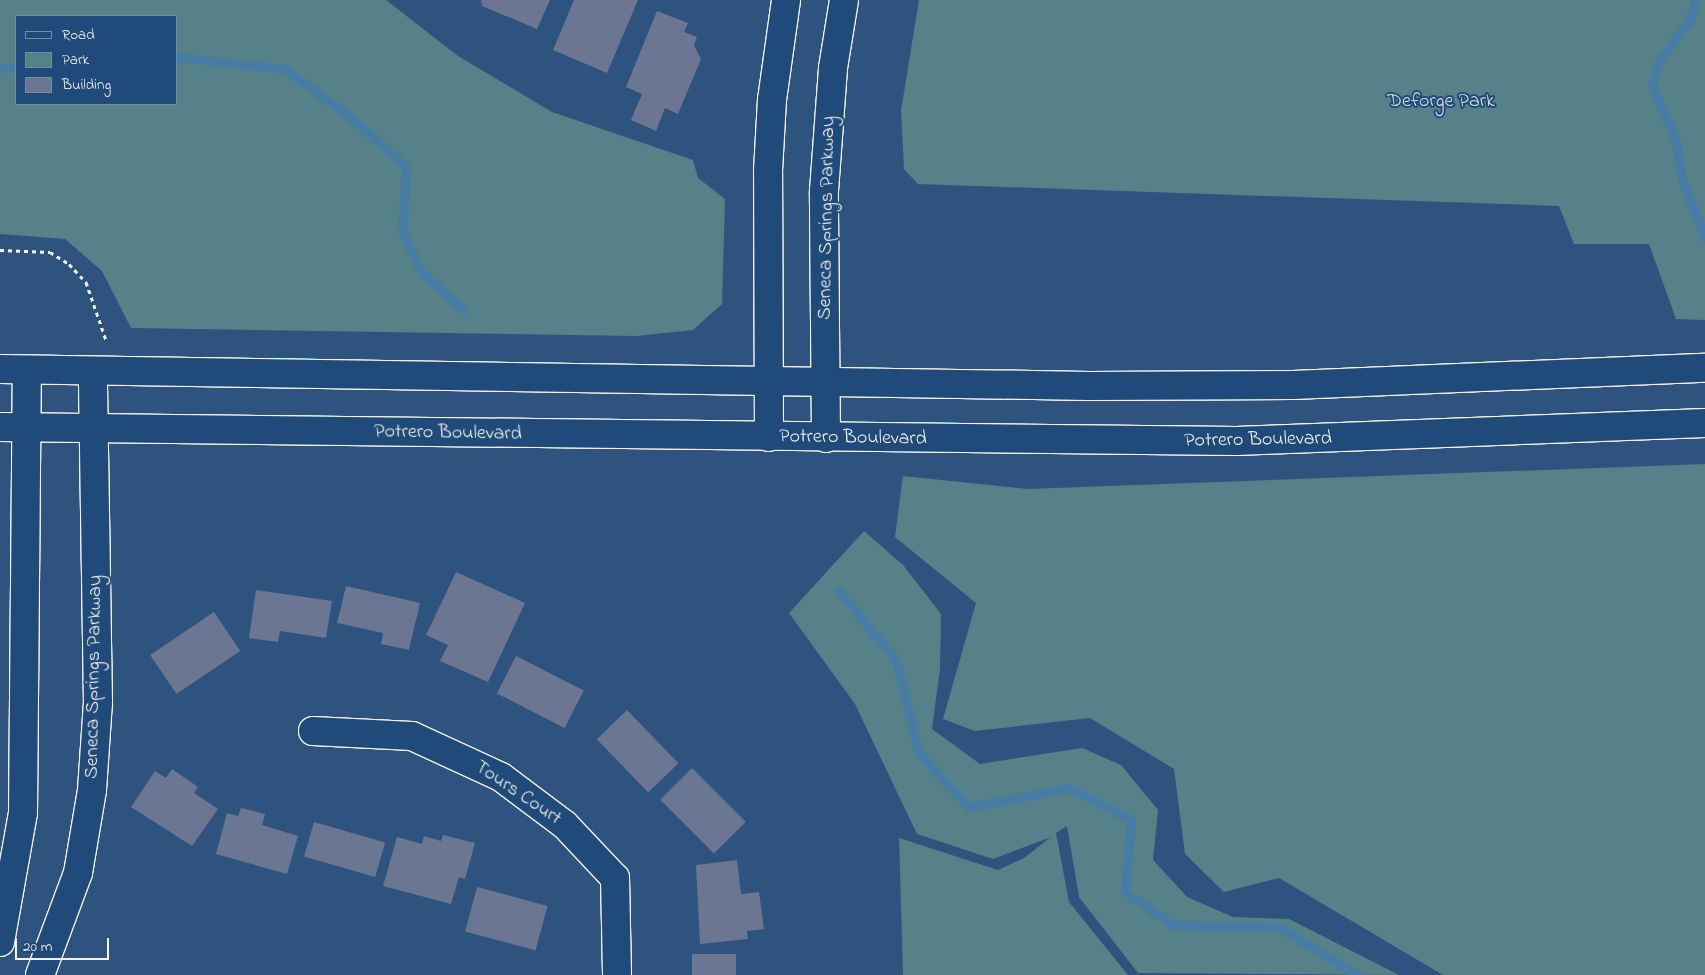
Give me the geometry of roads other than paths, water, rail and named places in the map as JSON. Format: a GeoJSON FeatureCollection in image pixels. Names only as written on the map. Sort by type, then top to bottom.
{"type":"FeatureCollection","features":[{"type":"Feature","properties":{"kind":"street"},"geometry":{"type":"LineString","coordinates":[[769,437],[768,171],[772,100],[786,0]]}},
{"type":"Feature","properties":{"kind":"street","name":"Seneca Springs Parkway"},"geometry":{"type":"LineString","coordinates":[[826,438],[824,191],[833,68],[844,0]]}},
{"type":"Feature","properties":{"kind":"street"},"geometry":{"type":"LineString","coordinates":[[0,369],[27,371],[769,382],[1293,385],[1705,368]]}},
{"type":"Feature","properties":{"kind":"street"},"geometry":{"type":"LineString","coordinates":[[0,942],[23,813],[13,427],[27,371]]}},
{"type":"Feature","properties":{"kind":"street","name":"Seneca Springs Parkway"},"geometry":{"type":"LineString","coordinates":[[40,975],[52,952],[78,873],[92,790],[98,703],[93,371]]}},
{"type":"Feature","properties":{"kind":"street","name":"Potrero Boulevard"},"geometry":{"type":"LineString","coordinates":[[13,427],[94,426],[826,438],[1236,442],[1695,423]]}},
{"type":"Feature","properties":{"kind":"street","name":"Tours Court"},"geometry":{"type":"LineString","coordinates":[[313,731],[412,736],[457,754],[501,777],[565,825],[615,878],[618,975]]}},
{"type":"Feature","properties":{"kind":"waterway"},"geometry":{"type":"LineString","coordinates":[[1695,0],[1689,22],[1660,58],[1652,86],[1675,138],[1682,180],[1705,238]]}},
{"type":"Feature","properties":{"kind":"waterway"},"geometry":{"type":"LineString","coordinates":[[178,57],[285,69],[354,120],[406,167],[402,232],[422,273],[463,310]]}},
{"type":"Feature","properties":{"kind":"waterway"},"geometry":{"type":"LineString","coordinates":[[0,68],[15,68]]}},
{"type":"Feature","properties":{"kind":"waterway"},"geometry":{"type":"LineString","coordinates":[[838,590],[896,660],[919,754],[969,807],[1069,788],[1131,820],[1125,892],[1173,925],[1279,927],[1357,975]]}},
{"type":"Feature","properties":{"kind":"park label","name":"Deforge Park"},"geometry":{"type":"Point","coordinates":[1441,101]}}]}
